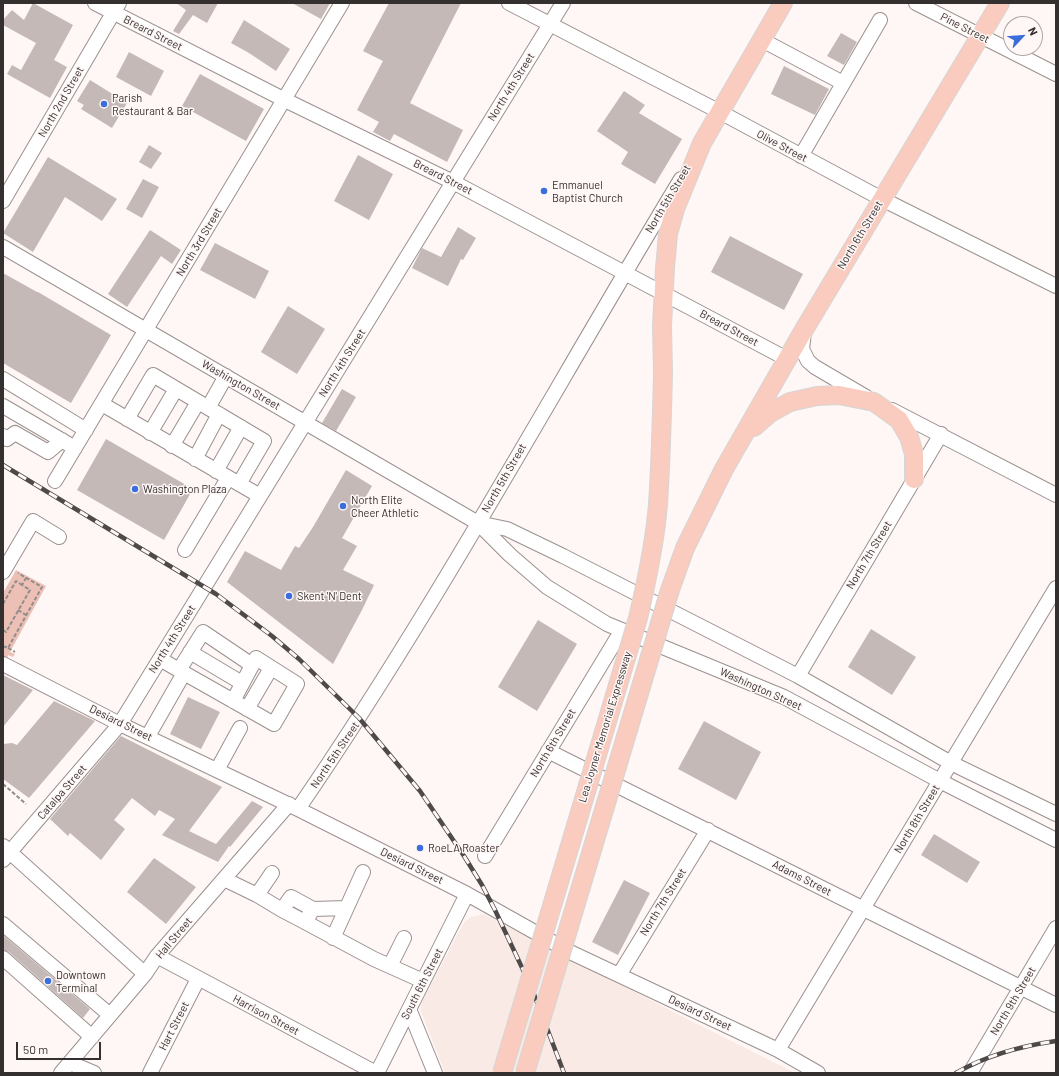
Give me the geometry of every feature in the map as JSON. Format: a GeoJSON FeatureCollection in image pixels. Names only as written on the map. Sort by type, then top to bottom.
{"type":"FeatureCollection","features":[{"type":"Feature","properties":{"kind":"main road","name":"North 5th Street"},"geometry":{"type":"LineString","coordinates":[[663,372],[662,326],[668,234],[675,209],[702,143],[783,3]]}},
{"type":"Feature","properties":{"kind":"main road","name":"North 6th Street"},"geometry":{"type":"LineString","coordinates":[[724,469],[805,328],[1000,3]]}},
{"type":"Feature","properties":{"kind":"main road","name":"Lea Joyner Memorial Expressway"},"geometry":{"type":"LineString","coordinates":[[502,1073],[635,626],[647,581],[658,505],[661,460],[663,372]]}},
{"type":"Feature","properties":{"kind":"main road"},"geometry":{"type":"LineString","coordinates":[[743,437],[770,413],[790,402],[817,396],[839,395],[874,402],[899,420],[909,438],[914,454],[914,480]]}},
{"type":"Feature","properties":{"kind":"main road","name":"Lea Joyner Memorial Expressway"},"geometry":{"type":"LineString","coordinates":[[525,1073],[670,590],[685,548],[724,469]]}},
{"type":"Feature","properties":{"kind":"street","name":"Breard Street"},"geometry":{"type":"LineString","coordinates":[[95,3],[116,8],[285,100],[453,182],[787,359]]}},
{"type":"Feature","properties":{"kind":"street","name":"North 3rd Street"},"geometry":{"type":"LineString","coordinates":[[55,481],[342,3]]}},
{"type":"Feature","properties":{"kind":"street","name":"Olive Street"},"geometry":{"type":"LineString","coordinates":[[509,3],[720,112],[882,199],[1056,286]]}},
{"type":"Feature","properties":{"kind":"street","name":"North 4th Street"},"geometry":{"type":"LineString","coordinates":[[120,724],[563,3]]}},
{"type":"Feature","properties":{"kind":"street","name":"Pine Street"},"geometry":{"type":"LineString","coordinates":[[916,3],[1056,74]]}},
{"type":"Feature","properties":{"kind":"street","name":"North 2nd Street"},"geometry":{"type":"LineString","coordinates":[[3,201],[116,8]]}},
{"type":"Feature","properties":{"kind":"street"},"geometry":{"type":"LineString","coordinates":[[801,156],[880,20]]}},
{"type":"Feature","properties":{"kind":"street"},"geometry":{"type":"LineString","coordinates":[[762,40],[843,83]]}},
{"type":"Feature","properties":{"kind":"street","name":"North 5th Street"},"geometry":{"type":"LineString","coordinates":[[294,807],[348,737],[478,523],[702,143]]}},
{"type":"Feature","properties":{"kind":"street","name":"Washington Street"},"geometry":{"type":"LineString","coordinates":[[3,247],[478,523],[510,555],[546,587],[607,624],[784,697],[940,781],[1056,840]]}},
{"type":"Feature","properties":{"kind":"street"},"geometry":{"type":"LineString","coordinates":[[805,328],[802,348],[808,361],[816,367],[874,402],[941,434],[1056,494]]}},
{"type":"Feature","properties":{"kind":"street"},"geometry":{"type":"LineString","coordinates":[[126,419],[153,375],[264,441],[228,478],[185,550]]}},
{"type":"Feature","properties":{"kind":"street"},"geometry":{"type":"LineString","coordinates":[[172,446],[208,408],[226,376]]}},
{"type":"Feature","properties":{"kind":"street"},"geometry":{"type":"LineString","coordinates":[[3,401],[7,382],[86,430]]}},
{"type":"Feature","properties":{"kind":"street"},"geometry":{"type":"LineString","coordinates":[[150,433],[176,389]]}},
{"type":"Feature","properties":{"kind":"street"},"geometry":{"type":"LineString","coordinates":[[102,404],[260,496]]}},
{"type":"Feature","properties":{"kind":"street"},"geometry":{"type":"LineString","coordinates":[[3,406],[75,448]]}},
{"type":"Feature","properties":{"kind":"street"},"geometry":{"type":"LineString","coordinates":[[195,459],[208,408]]}},
{"type":"Feature","properties":{"kind":"street"},"geometry":{"type":"LineString","coordinates":[[228,478],[241,427]]}},
{"type":"Feature","properties":{"kind":"street"},"geometry":{"type":"LineString","coordinates":[[3,436],[7,438],[15,433],[48,452],[62,440]]}},
{"type":"Feature","properties":{"kind":"street","name":"North 7th Street"},"geometry":{"type":"LineString","coordinates":[[798,676],[941,434]]}},
{"type":"Feature","properties":{"kind":"street"},"geometry":{"type":"LineString","coordinates":[[10,572],[33,521],[59,537]]}},
{"type":"Feature","properties":{"kind":"street","name":"Washington Street"},"geometry":{"type":"LineString","coordinates":[[478,523],[507,529],[798,676],[951,763],[1056,814]]}},
{"type":"Feature","properties":{"kind":"street","name":"North 8th Street"},"geometry":{"type":"LineString","coordinates":[[778,1050],[1056,588]]}},
{"type":"Feature","properties":{"kind":"street","name":"North 6th Street"},"geometry":{"type":"LineString","coordinates":[[485,856],[622,630]]}},
{"type":"Feature","properties":{"kind":"street"},"geometry":{"type":"LineString","coordinates":[[148,736],[190,652],[202,632],[252,665]]}},
{"type":"Feature","properties":{"kind":"street"},"geometry":{"type":"LineString","coordinates":[[190,652],[242,683]]}},
{"type":"Feature","properties":{"kind":"street"},"geometry":{"type":"LineString","coordinates":[[160,659],[181,672],[274,724],[297,684],[256,658],[233,701]]}},
{"type":"Feature","properties":{"kind":"street","name":"Desiard Street"},"geometry":{"type":"LineString","coordinates":[[3,664],[120,724],[148,736],[294,807],[467,894],[572,952],[778,1050],[818,1073]]}},
{"type":"Feature","properties":{"kind":"street"},"geometry":{"type":"LineString","coordinates":[[247,709],[271,668]]}},
{"type":"Feature","properties":{"kind":"street","name":"Catalpa Street"},"geometry":{"type":"LineString","coordinates":[[5,853],[120,724]]}},
{"type":"Feature","properties":{"kind":"street"},"geometry":{"type":"LineString","coordinates":[[217,770],[240,728]]}},
{"type":"Feature","properties":{"kind":"street","name":"Adams Street"},"geometry":{"type":"LineString","coordinates":[[548,751],[1056,1005]]}},
{"type":"Feature","properties":{"kind":"street","name":"Hall Street"},"geometry":{"type":"LineString","coordinates":[[66,1068],[145,974],[157,956],[224,879],[294,807]]}},
{"type":"Feature","properties":{"kind":"street","name":"North 7th Street"},"geometry":{"type":"LineString","coordinates":[[619,975],[708,830]]}},
{"type":"Feature","properties":{"kind":"street"},"geometry":{"type":"LineString","coordinates":[[5,853],[145,974]]}},
{"type":"Feature","properties":{"kind":"street"},"geometry":{"type":"LineString","coordinates":[[333,938],[363,872]]}},
{"type":"Feature","properties":{"kind":"street"},"geometry":{"type":"LineString","coordinates":[[257,895],[272,873]]}},
{"type":"Feature","properties":{"kind":"street"},"geometry":{"type":"LineString","coordinates":[[224,879],[257,895],[333,938],[424,981]]}},
{"type":"Feature","properties":{"kind":"street","name":"South 6th Street"},"geometry":{"type":"LineString","coordinates":[[376,1073],[467,894]]}},
{"type":"Feature","properties":{"kind":"street"},"geometry":{"type":"LineString","coordinates":[[282,910],[292,897],[313,909],[346,908]]}},
{"type":"Feature","properties":{"kind":"street"},"geometry":{"type":"LineString","coordinates":[[305,922],[313,909]]}},
{"type":"Feature","properties":{"kind":"street"},"geometry":{"type":"LineString","coordinates":[[3,924],[110,1015]]}},
{"type":"Feature","properties":{"kind":"street","name":"North 9th Street"},"geometry":{"type":"LineString","coordinates":[[970,1073],[1056,928]]}},
{"type":"Feature","properties":{"kind":"street"},"geometry":{"type":"LineString","coordinates":[[390,966],[404,938]]}},
{"type":"Feature","properties":{"kind":"street","name":"Harrison Street"},"geometry":{"type":"LineString","coordinates":[[157,956],[376,1073]]}},
{"type":"Feature","properties":{"kind":"street"},"geometry":{"type":"LineString","coordinates":[[3,958],[92,1037]]}},
{"type":"Feature","properties":{"kind":"street","name":"Hart Street"},"geometry":{"type":"LineString","coordinates":[[150,1073],[198,978]]}},
{"type":"Feature","properties":{"kind":"street"},"geometry":{"type":"LineString","coordinates":[[409,1009],[435,1073]]}},
{"type":"Feature","properties":{"kind":"street"},"geometry":{"type":"LineString","coordinates":[[66,1068],[94,1073]]}},
{"type":"Feature","properties":{"kind":"path"},"geometry":{"type":"LineString","coordinates":[[8,648],[42,586],[10,572]]}},
{"type":"Feature","properties":{"kind":"path"},"geometry":{"type":"LineString","coordinates":[[22,585],[26,578]]}},
{"type":"Feature","properties":{"kind":"path"},"geometry":{"type":"LineString","coordinates":[[3,604],[16,582],[30,590],[6,632],[3,630]]}},
{"type":"Feature","properties":{"kind":"path"},"geometry":{"type":"LineString","coordinates":[[18,610],[26,615]]}},
{"type":"Feature","properties":{"kind":"path"},"geometry":{"type":"LineString","coordinates":[[3,646],[15,652]]}},
{"type":"Feature","properties":{"kind":"path"},"geometry":{"type":"LineString","coordinates":[[3,784],[26,804]]}},
{"type":"Feature","properties":{"kind":"shaded area"},"geometry":{"type":"Polygon","coordinates":[[[16,570],[46,586],[10,652],[15,654],[13,657],[8,655],[3,677],[3,593],[16,570]]]}},
{"type":"Feature","properties":{"kind":"shaded area"},"geometry":{"type":"Polygon","coordinates":[[[484,914],[795,1073],[445,1073],[420,1009],[422,1002],[464,922],[471,917],[484,914]]]}},
{"type":"Feature","properties":{"kind":"building"},"geometry":{"type":"Polygon","coordinates":[[[33,3],[73,25],[54,60],[67,67],[50,98],[7,74],[12,65],[21,70],[36,43],[3,25],[3,20],[12,10],[24,20],[33,3]]]}},
{"type":"Feature","properties":{"kind":"building"},"geometry":{"type":"Polygon","coordinates":[[[176,3],[218,3],[207,23],[193,15],[179,34],[173,31],[186,10],[176,3]]]}},
{"type":"Feature","properties":{"kind":"building"},"geometry":{"type":"Polygon","coordinates":[[[292,3],[330,3],[321,19],[292,3]]]}},
{"type":"Feature","properties":{"kind":"building"},"geometry":{"type":"Polygon","coordinates":[[[389,3],[461,3],[410,103],[463,130],[447,162],[394,134],[390,141],[373,132],[379,122],[357,110],[383,61],[363,51],[389,3]]]}},
{"type":"Feature","properties":{"kind":"building"},"geometry":{"type":"Polygon","coordinates":[[[244,20],[290,49],[276,71],[231,43],[244,20]]]}},
{"type":"Feature","properties":{"kind":"building"},"geometry":{"type":"Polygon","coordinates":[[[841,33],[857,42],[844,65],[827,56],[841,33]]]}},
{"type":"Feature","properties":{"kind":"building"},"geometry":{"type":"Polygon","coordinates":[[[129,52],[164,71],[151,96],[116,77],[129,52]]]}},
{"type":"Feature","properties":{"kind":"building"},"geometry":{"type":"Polygon","coordinates":[[[784,66],[829,89],[815,115],[771,94],[784,66]]]}},
{"type":"Feature","properties":{"kind":"building"},"geometry":{"type":"Polygon","coordinates":[[[200,74],[264,109],[246,141],[182,106],[200,74]]]}},
{"type":"Feature","properties":{"kind":"building","name":"Parish Restaurant & Bar"},"geometry":{"type":"Polygon","coordinates":[[[90,80],[127,103],[112,128],[81,109],[84,105],[77,101],[90,80]]]}},
{"type":"Feature","properties":{"kind":"building"},"geometry":{"type":"Polygon","coordinates":[[[624,91],[645,105],[639,113],[682,139],[655,184],[621,164],[628,152],[597,131],[624,91]]]}},
{"type":"Feature","properties":{"kind":"building"},"geometry":{"type":"Polygon","coordinates":[[[149,145],[162,153],[151,169],[139,162],[149,145]]]}},
{"type":"Feature","properties":{"kind":"building"},"geometry":{"type":"Polygon","coordinates":[[[358,155],[393,174],[369,220],[334,201],[358,155]]]}},
{"type":"Feature","properties":{"kind":"building"},"geometry":{"type":"Polygon","coordinates":[[[48,157],[117,199],[102,221],[65,197],[33,252],[3,233],[48,157]]]}},
{"type":"Feature","properties":{"kind":"building"},"geometry":{"type":"Polygon","coordinates":[[[143,179],[159,187],[142,218],[126,209],[143,179]]]}},
{"type":"Feature","properties":{"kind":"building"},"geometry":{"type":"Polygon","coordinates":[[[458,227],[476,238],[463,260],[461,259],[448,286],[412,268],[422,248],[441,257],[458,227]]]}},
{"type":"Feature","properties":{"kind":"building"},"geometry":{"type":"Polygon","coordinates":[[[150,230],[181,250],[172,264],[161,256],[127,307],[108,294],[150,230]]]}},
{"type":"Feature","properties":{"kind":"building"},"geometry":{"type":"Polygon","coordinates":[[[730,236],[803,274],[784,310],[711,272],[730,236]]]}},
{"type":"Feature","properties":{"kind":"building"},"geometry":{"type":"Polygon","coordinates":[[[215,243],[269,271],[255,299],[200,270],[215,243]]]}},
{"type":"Feature","properties":{"kind":"building"},"geometry":{"type":"Polygon","coordinates":[[[3,273],[111,335],[71,403],[3,363],[3,273]]]}},
{"type":"Feature","properties":{"kind":"building"},"geometry":{"type":"Polygon","coordinates":[[[288,306],[325,329],[297,374],[261,352],[288,306]]]}},
{"type":"Feature","properties":{"kind":"building"},"geometry":{"type":"Polygon","coordinates":[[[342,389],[356,397],[336,431],[322,423],[342,389]]]}},
{"type":"Feature","properties":{"kind":"building","name":"Washington Plaza"},"geometry":{"type":"Polygon","coordinates":[[[106,439],[193,489],[164,540],[77,490],[106,439]]]}},
{"type":"Feature","properties":{"kind":"building"},"geometry":{"type":"Polygon","coordinates":[[[346,470],[372,486],[342,538],[357,546],[343,570],[374,585],[333,664],[227,582],[245,551],[281,570],[295,546],[299,548],[313,527],[346,470]]]}},
{"type":"Feature","properties":{"kind":"building"},"geometry":{"type":"Polygon","coordinates":[[[538,620],[577,644],[537,711],[498,687],[538,620]]]}},
{"type":"Feature","properties":{"kind":"building"},"geometry":{"type":"Polygon","coordinates":[[[871,629],[916,657],[892,695],[848,667],[871,629]]]}},
{"type":"Feature","properties":{"kind":"building"},"geometry":{"type":"Polygon","coordinates":[[[3,675],[33,690],[3,727],[3,675]]]}},
{"type":"Feature","properties":{"kind":"building"},"geometry":{"type":"Polygon","coordinates":[[[188,697],[220,712],[201,749],[170,734],[188,697]]]}},
{"type":"Feature","properties":{"kind":"building"},"geometry":{"type":"Polygon","coordinates":[[[54,701],[95,721],[29,798],[3,779],[3,744],[12,743],[17,745],[54,701]]]}},
{"type":"Feature","properties":{"kind":"building"},"geometry":{"type":"Polygon","coordinates":[[[704,721],[761,752],[736,800],[678,769],[704,721]]]}},
{"type":"Feature","properties":{"kind":"building"},"geometry":{"type":"Polygon","coordinates":[[[121,736],[222,787],[189,831],[216,844],[252,801],[263,807],[230,847],[229,846],[218,862],[162,835],[175,819],[159,810],[155,816],[132,798],[114,820],[125,829],[101,860],[70,833],[68,836],[50,819],[121,736]]]}},
{"type":"Feature","properties":{"kind":"building"},"geometry":{"type":"Polygon","coordinates":[[[934,834],[980,862],[967,883],[921,855],[934,834]]]}},
{"type":"Feature","properties":{"kind":"building"},"geometry":{"type":"Polygon","coordinates":[[[154,858],[196,887],[166,924],[127,892],[154,858]]]}},
{"type":"Feature","properties":{"kind":"building"},"geometry":{"type":"Polygon","coordinates":[[[624,880],[650,893],[618,955],[592,942],[624,880]]]}},
{"type":"Feature","properties":{"kind":"building"},"geometry":{"type":"Polygon","coordinates":[[[3,935],[90,1009],[83,1018],[9,952],[3,950],[3,935]]]}},
{"type":"Feature","properties":{"kind":"railway"},"geometry":{"type":"LineString","coordinates":[[3,465],[216,594],[272,636],[299,659],[359,718],[420,791],[482,885],[532,989],[564,1073]]}},
{"type":"Feature","properties":{"kind":"railway"},"geometry":{"type":"LineString","coordinates":[[956,1073],[980,1061],[1004,1052],[1056,1041]]}},
{"type":"Feature","properties":{"kind":"place","name":"Parish Restaurant & Bar"},"geometry":{"type":"Point","coordinates":[104,104]}},
{"type":"Feature","properties":{"kind":"place","name":"Emmanuel Baptist Church"},"geometry":{"type":"Point","coordinates":[544,191]}},
{"type":"Feature","properties":{"kind":"place","name":"Washington Plaza"},"geometry":{"type":"Point","coordinates":[135,489]}},
{"type":"Feature","properties":{"kind":"place","name":"North Elite Cheer Athletic"},"geometry":{"type":"Point","coordinates":[343,506]}},
{"type":"Feature","properties":{"kind":"place","name":"Skent 'N' Dent"},"geometry":{"type":"Point","coordinates":[289,596]}},
{"type":"Feature","properties":{"kind":"place","name":"RoeLA Roaster"},"geometry":{"type":"Point","coordinates":[420,848]}},
{"type":"Feature","properties":{"kind":"place","name":"Downtown Terminal"},"geometry":{"type":"Point","coordinates":[48,981]}}]}
